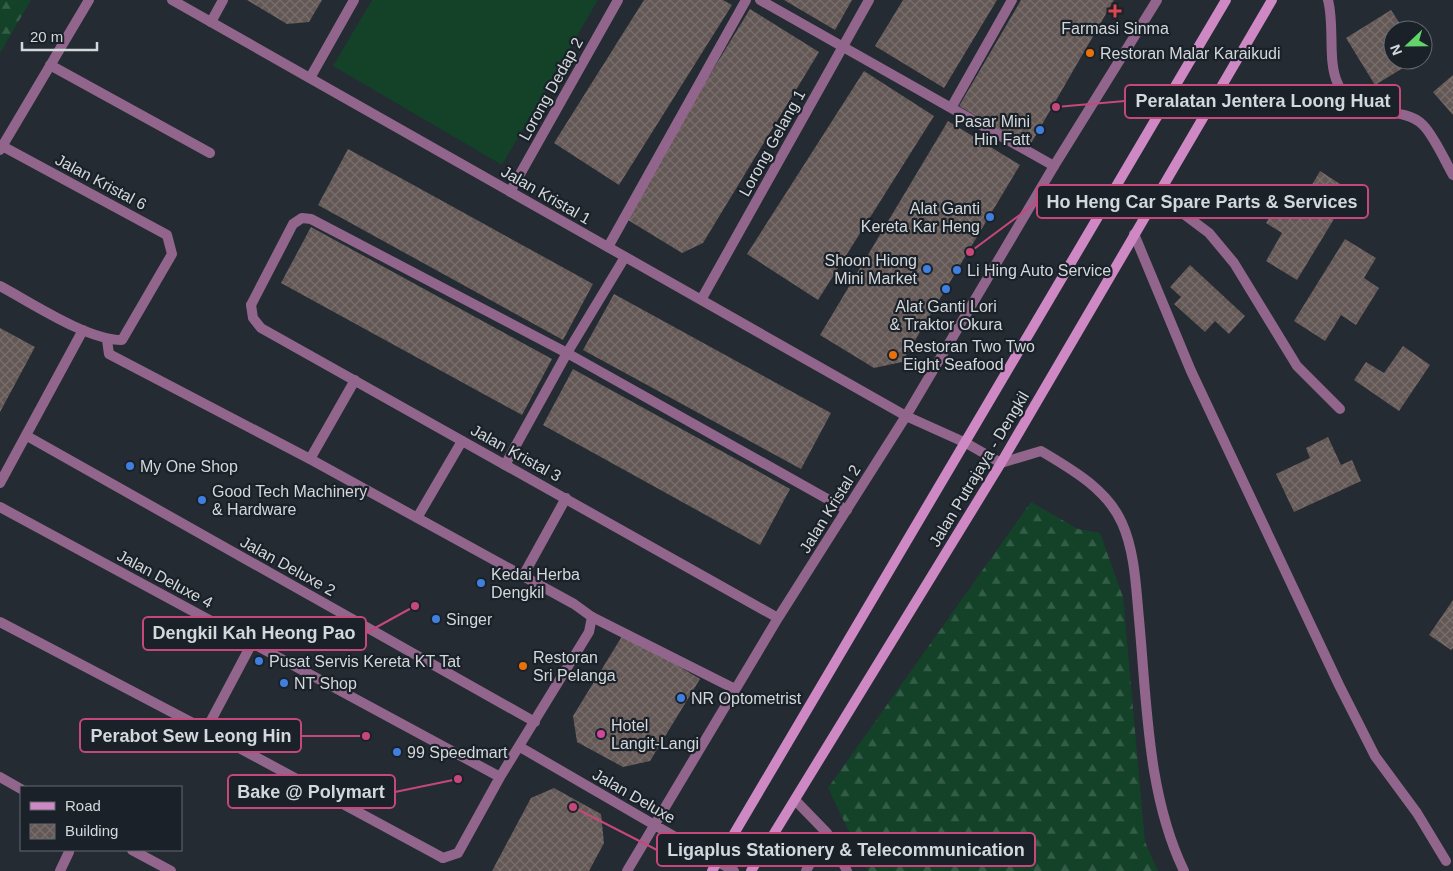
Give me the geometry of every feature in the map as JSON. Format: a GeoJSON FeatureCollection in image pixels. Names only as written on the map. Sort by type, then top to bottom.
{"type":"FeatureCollection","features":[{"type":"Feature","properties":{"kind":"main road","name":"Jalan Putrajaya - Dengkil"},"geometry":{"type":"LineString","coordinates":[[714,866],[966,443],[1226,0]]}},
{"type":"Feature","properties":{"kind":"main road","name":"Jalan Putrajaya - Dengkil"},"geometry":{"type":"LineString","coordinates":[[751,871],[1001,463],[1272,0]]}},
{"type":"Feature","properties":{"kind":"street"},"geometry":{"type":"LineString","coordinates":[[1,148],[89,0]]}},
{"type":"Feature","properties":{"kind":"street","name":"Jalan Kristal 1"},"geometry":{"type":"LineString","coordinates":[[172,0],[906,416],[966,443],[1001,463]]}},
{"type":"Feature","properties":{"kind":"street"},"geometry":{"type":"LineString","coordinates":[[211,22],[223,0]]}},
{"type":"Feature","properties":{"kind":"street"},"geometry":{"type":"LineString","coordinates":[[310,78],[354,0]]}},
{"type":"Feature","properties":{"kind":"street","name":"Lorong Dedap 2"},"geometry":{"type":"LineString","coordinates":[[510,192],[618,0]]}},
{"type":"Feature","properties":{"kind":"street"},"geometry":{"type":"LineString","coordinates":[[608,247],[746,0]]}},
{"type":"Feature","properties":{"kind":"street"},"geometry":{"type":"LineString","coordinates":[[760,0],[1054,166]]}},
{"type":"Feature","properties":{"kind":"street","name":"Lorong Gelang 1"},"geometry":{"type":"LineString","coordinates":[[701,300],[869,0]]}},
{"type":"Feature","properties":{"kind":"street"},"geometry":{"type":"LineString","coordinates":[[951,108],[1012,0]]}},
{"type":"Feature","properties":{"kind":"street","name":"Jalan Kristal 2"},"geometry":{"type":"LineString","coordinates":[[627,871],[778,618],[906,416],[1054,166],[1157,0]]}},
{"type":"Feature","properties":{"kind":"street"},"geometry":{"type":"LineString","coordinates":[[1328,0],[1331,12],[1336,82],[1347,101],[1364,109],[1403,115],[1423,124],[1453,175]]}},
{"type":"Feature","properties":{"kind":"street"},"geometry":{"type":"LineString","coordinates":[[50,65],[210,153]]}},
{"type":"Feature","properties":{"kind":"street","name":"Jalan Kristal 6"},"geometry":{"type":"LineString","coordinates":[[1,148],[167,235],[172,254],[122,340],[107,340]]}},
{"type":"Feature","properties":{"kind":"street"},"geometry":{"type":"LineString","coordinates":[[1157,194],[1209,233],[1234,263],[1297,366],[1340,409]]}},
{"type":"Feature","properties":{"kind":"street","name":"Jalan Kristal 3"},"geometry":{"type":"LineString","coordinates":[[567,353],[311,219],[302,218],[293,224],[251,305],[253,318],[261,328],[778,618]]}},
{"type":"Feature","properties":{"kind":"street"},"geometry":{"type":"LineString","coordinates":[[1134,234],[1195,379],[1338,684],[1375,756],[1417,813],[1446,861]]}},
{"type":"Feature","properties":{"kind":"street"},"geometry":{"type":"LineString","coordinates":[[505,465],[567,353],[625,257]]}},
{"type":"Feature","properties":{"kind":"street"},"geometry":{"type":"LineString","coordinates":[[0,286],[83,330],[107,340],[109,354],[310,459],[523,576],[592,617],[735,689]]}},
{"type":"Feature","properties":{"kind":"street"},"geometry":{"type":"LineString","coordinates":[[0,483],[83,330]]}},
{"type":"Feature","properties":{"kind":"street"},"geometry":{"type":"LineString","coordinates":[[567,353],[847,510]]}},
{"type":"Feature","properties":{"kind":"street"},"geometry":{"type":"LineString","coordinates":[[310,459],[355,380]]}},
{"type":"Feature","properties":{"kind":"street","name":"Jalan Deluxe 2"},"geometry":{"type":"LineString","coordinates":[[27,436],[535,722]]}},
{"type":"Feature","properties":{"kind":"street"},"geometry":{"type":"LineString","coordinates":[[417,518],[462,441]]}},
{"type":"Feature","properties":{"kind":"street"},"geometry":{"type":"LineString","coordinates":[[1001,463],[1041,451],[1100,491],[1122,523],[1134,566],[1155,781],[1173,849],[1184,871]]}},
{"type":"Feature","properties":{"kind":"street"},"geometry":{"type":"LineString","coordinates":[[523,576],[566,498]]}},
{"type":"Feature","properties":{"kind":"street","name":"Jalan Deluxe 4"},"geometry":{"type":"LineString","coordinates":[[0,508],[500,777]]}},
{"type":"Feature","properties":{"kind":"street"},"geometry":{"type":"LineString","coordinates":[[0,622],[206,730],[443,858],[458,853],[500,777],[589,632],[592,617]]}},
{"type":"Feature","properties":{"kind":"street"},"geometry":{"type":"LineString","coordinates":[[206,730],[252,643]]}},
{"type":"Feature","properties":{"kind":"street","name":"Jalan Deluxe"},"geometry":{"type":"LineString","coordinates":[[520,746],[654,825],[714,866],[734,871]]}},
{"type":"Feature","properties":{"kind":"street"},"geometry":{"type":"LineString","coordinates":[[0,777],[20,788]]}},
{"type":"Feature","properties":{"kind":"street"},"geometry":{"type":"LineString","coordinates":[[795,800],[826,833],[847,871]]}},
{"type":"Feature","properties":{"kind":"street"},"geometry":{"type":"LineString","coordinates":[[806,871],[826,833]]}},
{"type":"Feature","properties":{"kind":"street"},"geometry":{"type":"LineString","coordinates":[[134,851],[171,871]]}},
{"type":"Feature","properties":{"kind":"street"},"geometry":{"type":"LineString","coordinates":[[60,871],[69,852]]}},
{"type":"Feature","properties":{"kind":"green space"},"geometry":{"type":"Polygon","coordinates":[[[0,0],[31,0],[0,53],[0,0]]]}},
{"type":"Feature","properties":{"kind":"green space"},"geometry":{"type":"Polygon","coordinates":[[[372,0],[598,0],[502,165],[333,66],[372,0]]]}},
{"type":"Feature","properties":{"kind":"green space"},"geometry":{"type":"Polygon","coordinates":[[[1031,502],[1078,529],[1100,533],[1123,597],[1145,842],[1158,871],[868,871],[828,788],[1031,502]]]}},
{"type":"Feature","properties":{"kind":"building"},"geometry":{"type":"Polygon","coordinates":[[[247,0],[322,0],[309,22],[287,24],[247,0]]]}},
{"type":"Feature","properties":{"kind":"building"},"geometry":{"type":"Polygon","coordinates":[[[644,0],[723,0],[732,5],[619,185],[554,143],[644,0]]]}},
{"type":"Feature","properties":{"kind":"building"},"geometry":{"type":"Polygon","coordinates":[[[784,0],[852,0],[835,30],[784,0]]]}},
{"type":"Feature","properties":{"kind":"building"},"geometry":{"type":"Polygon","coordinates":[[[903,0],[997,0],[944,88],[875,46],[903,0]]]}},
{"type":"Feature","properties":{"kind":"building"},"geometry":{"type":"Polygon","coordinates":[[[1021,0],[1114,0],[1029,147],[959,106],[1021,0]]]}},
{"type":"Feature","properties":{"kind":"building"},"geometry":{"type":"Polygon","coordinates":[[[750,9],[819,52],[703,243],[682,253],[623,217],[750,9]]]}},
{"type":"Feature","properties":{"kind":"building"},"geometry":{"type":"Polygon","coordinates":[[[1391,10],[1398,20],[1383,20],[1383,70],[1400,70],[1375,85],[1346,38],[1391,10]]]}},
{"type":"Feature","properties":{"kind":"building"},"geometry":{"type":"Polygon","coordinates":[[[864,71],[934,116],[818,300],[747,254],[864,71]]]}},
{"type":"Feature","properties":{"kind":"building"},"geometry":{"type":"Polygon","coordinates":[[[1453,75],[1453,115],[1433,92],[1453,75]]]}},
{"type":"Feature","properties":{"kind":"building"},"geometry":{"type":"Polygon","coordinates":[[[948,121],[1020,165],[902,362],[874,368],[820,335],[948,121]]]}},
{"type":"Feature","properties":{"kind":"building"},"geometry":{"type":"Polygon","coordinates":[[[348,149],[593,284],[563,340],[318,205],[348,149]]]}},
{"type":"Feature","properties":{"kind":"building"},"geometry":{"type":"Polygon","coordinates":[[[1320,171],[1351,191],[1297,280],[1266,261],[1282,233],[1266,223],[1289,184],[1306,195],[1320,171]]]}},
{"type":"Feature","properties":{"kind":"building"},"geometry":{"type":"Polygon","coordinates":[[[311,227],[552,359],[522,415],[281,283],[311,227]]]}},
{"type":"Feature","properties":{"kind":"building"},"geometry":{"type":"Polygon","coordinates":[[[1345,239],[1376,258],[1364,278],[1379,288],[1356,325],[1341,315],[1325,341],[1294,321],[1345,239]]]}},
{"type":"Feature","properties":{"kind":"building"},"geometry":{"type":"Polygon","coordinates":[[[1190,265],[1245,316],[1229,334],[1215,321],[1205,332],[1174,304],[1181,297],[1170,287],[1190,265]]]}},
{"type":"Feature","properties":{"kind":"building"},"geometry":{"type":"Polygon","coordinates":[[[614,294],[831,413],[801,469],[583,350],[614,294]]]}},
{"type":"Feature","properties":{"kind":"building"},"geometry":{"type":"Polygon","coordinates":[[[0,328],[35,347],[0,412],[0,328]]]}},
{"type":"Feature","properties":{"kind":"building"},"geometry":{"type":"Polygon","coordinates":[[[1403,346],[1430,365],[1399,411],[1354,380],[1366,362],[1384,373],[1403,346]]]}},
{"type":"Feature","properties":{"kind":"building"},"geometry":{"type":"Polygon","coordinates":[[[573,369],[790,489],[760,545],[543,425],[573,369]]]}},
{"type":"Feature","properties":{"kind":"building"},"geometry":{"type":"Polygon","coordinates":[[[1328,437],[1341,465],[1352,460],[1361,481],[1294,512],[1276,474],[1310,458],[1306,448],[1328,437]]]}},
{"type":"Feature","properties":{"kind":"building"},"geometry":{"type":"Polygon","coordinates":[[[1453,600],[1453,648],[1451,650],[1429,635],[1453,600]]]}},
{"type":"Feature","properties":{"kind":"building"},"geometry":{"type":"Polygon","coordinates":[[[624,633],[700,679],[650,761],[623,767],[577,742],[573,716],[624,633]]]}},
{"type":"Feature","properties":{"kind":"building"},"geometry":{"type":"Polygon","coordinates":[[[554,788],[601,814],[604,843],[589,871],[492,871],[531,798],[554,788]]]}},
{"type":"Feature","properties":{"kind":"place","name":"Farmasi Sinma"},"geometry":{"type":"Point","coordinates":[1115,11]}},
{"type":"Feature","properties":{"kind":"place","name":"Restoran Malar Karaikudi"},"geometry":{"type":"Point","coordinates":[1090,53]}},
{"type":"Feature","properties":{"kind":"place","name":"Peralatan Jentera Loong Huat"},"geometry":{"type":"Point","coordinates":[1056,107]}},
{"type":"Feature","properties":{"kind":"place","name":"Pasar Mini Hin Fatt"},"geometry":{"type":"Point","coordinates":[1040,130]}},
{"type":"Feature","properties":{"kind":"place","name":"Alat Ganti Kereta Kar Heng"},"geometry":{"type":"Point","coordinates":[990,217]}},
{"type":"Feature","properties":{"kind":"place","name":"Ho Heng Car Spare Parts & Services"},"geometry":{"type":"Point","coordinates":[970,252]}},
{"type":"Feature","properties":{"kind":"place","name":"Shoon Hiong Mini Market"},"geometry":{"type":"Point","coordinates":[927,269]}},
{"type":"Feature","properties":{"kind":"place","name":"Li Hing Auto Service"},"geometry":{"type":"Point","coordinates":[957,270]}},
{"type":"Feature","properties":{"kind":"place","name":"Alat Ganti Lori & Traktor Okura"},"geometry":{"type":"Point","coordinates":[946,289]}},
{"type":"Feature","properties":{"kind":"place","name":"Restoran Two Two Eight Seafood"},"geometry":{"type":"Point","coordinates":[893,355]}},
{"type":"Feature","properties":{"kind":"place","name":"My One Shop"},"geometry":{"type":"Point","coordinates":[130,466]}},
{"type":"Feature","properties":{"kind":"place","name":"Good Tech Machinery & Hardware"},"geometry":{"type":"Point","coordinates":[202,500]}},
{"type":"Feature","properties":{"kind":"place","name":"Kedai Herba Dengkil"},"geometry":{"type":"Point","coordinates":[481,583]}},
{"type":"Feature","properties":{"kind":"place","name":"Dengkil Kah Heong Pao"},"geometry":{"type":"Point","coordinates":[415,606]}},
{"type":"Feature","properties":{"kind":"place","name":"Singer"},"geometry":{"type":"Point","coordinates":[436,619]}},
{"type":"Feature","properties":{"kind":"place","name":"Pusat Servis Kereta KT Tat"},"geometry":{"type":"Point","coordinates":[259,661]}},
{"type":"Feature","properties":{"kind":"place","name":"Restoran Sri Pelanga"},"geometry":{"type":"Point","coordinates":[523,666]}},
{"type":"Feature","properties":{"kind":"place","name":"NT Shop"},"geometry":{"type":"Point","coordinates":[284,683]}},
{"type":"Feature","properties":{"kind":"place","name":"NR Optometrist"},"geometry":{"type":"Point","coordinates":[681,698]}},
{"type":"Feature","properties":{"kind":"place","name":"Hotel Langit-Langi"},"geometry":{"type":"Point","coordinates":[601,734]}},
{"type":"Feature","properties":{"kind":"place","name":"Perabot Sew Leong Hin"},"geometry":{"type":"Point","coordinates":[366,736]}},
{"type":"Feature","properties":{"kind":"place","name":"99 Speedmart"},"geometry":{"type":"Point","coordinates":[397,752]}},
{"type":"Feature","properties":{"kind":"place","name":"Bake @ Polymart"},"geometry":{"type":"Point","coordinates":[458,779]}},
{"type":"Feature","properties":{"kind":"place","name":"Ligaplus Stationery & Telecommunication"},"geometry":{"type":"Point","coordinates":[573,807]}}]}
